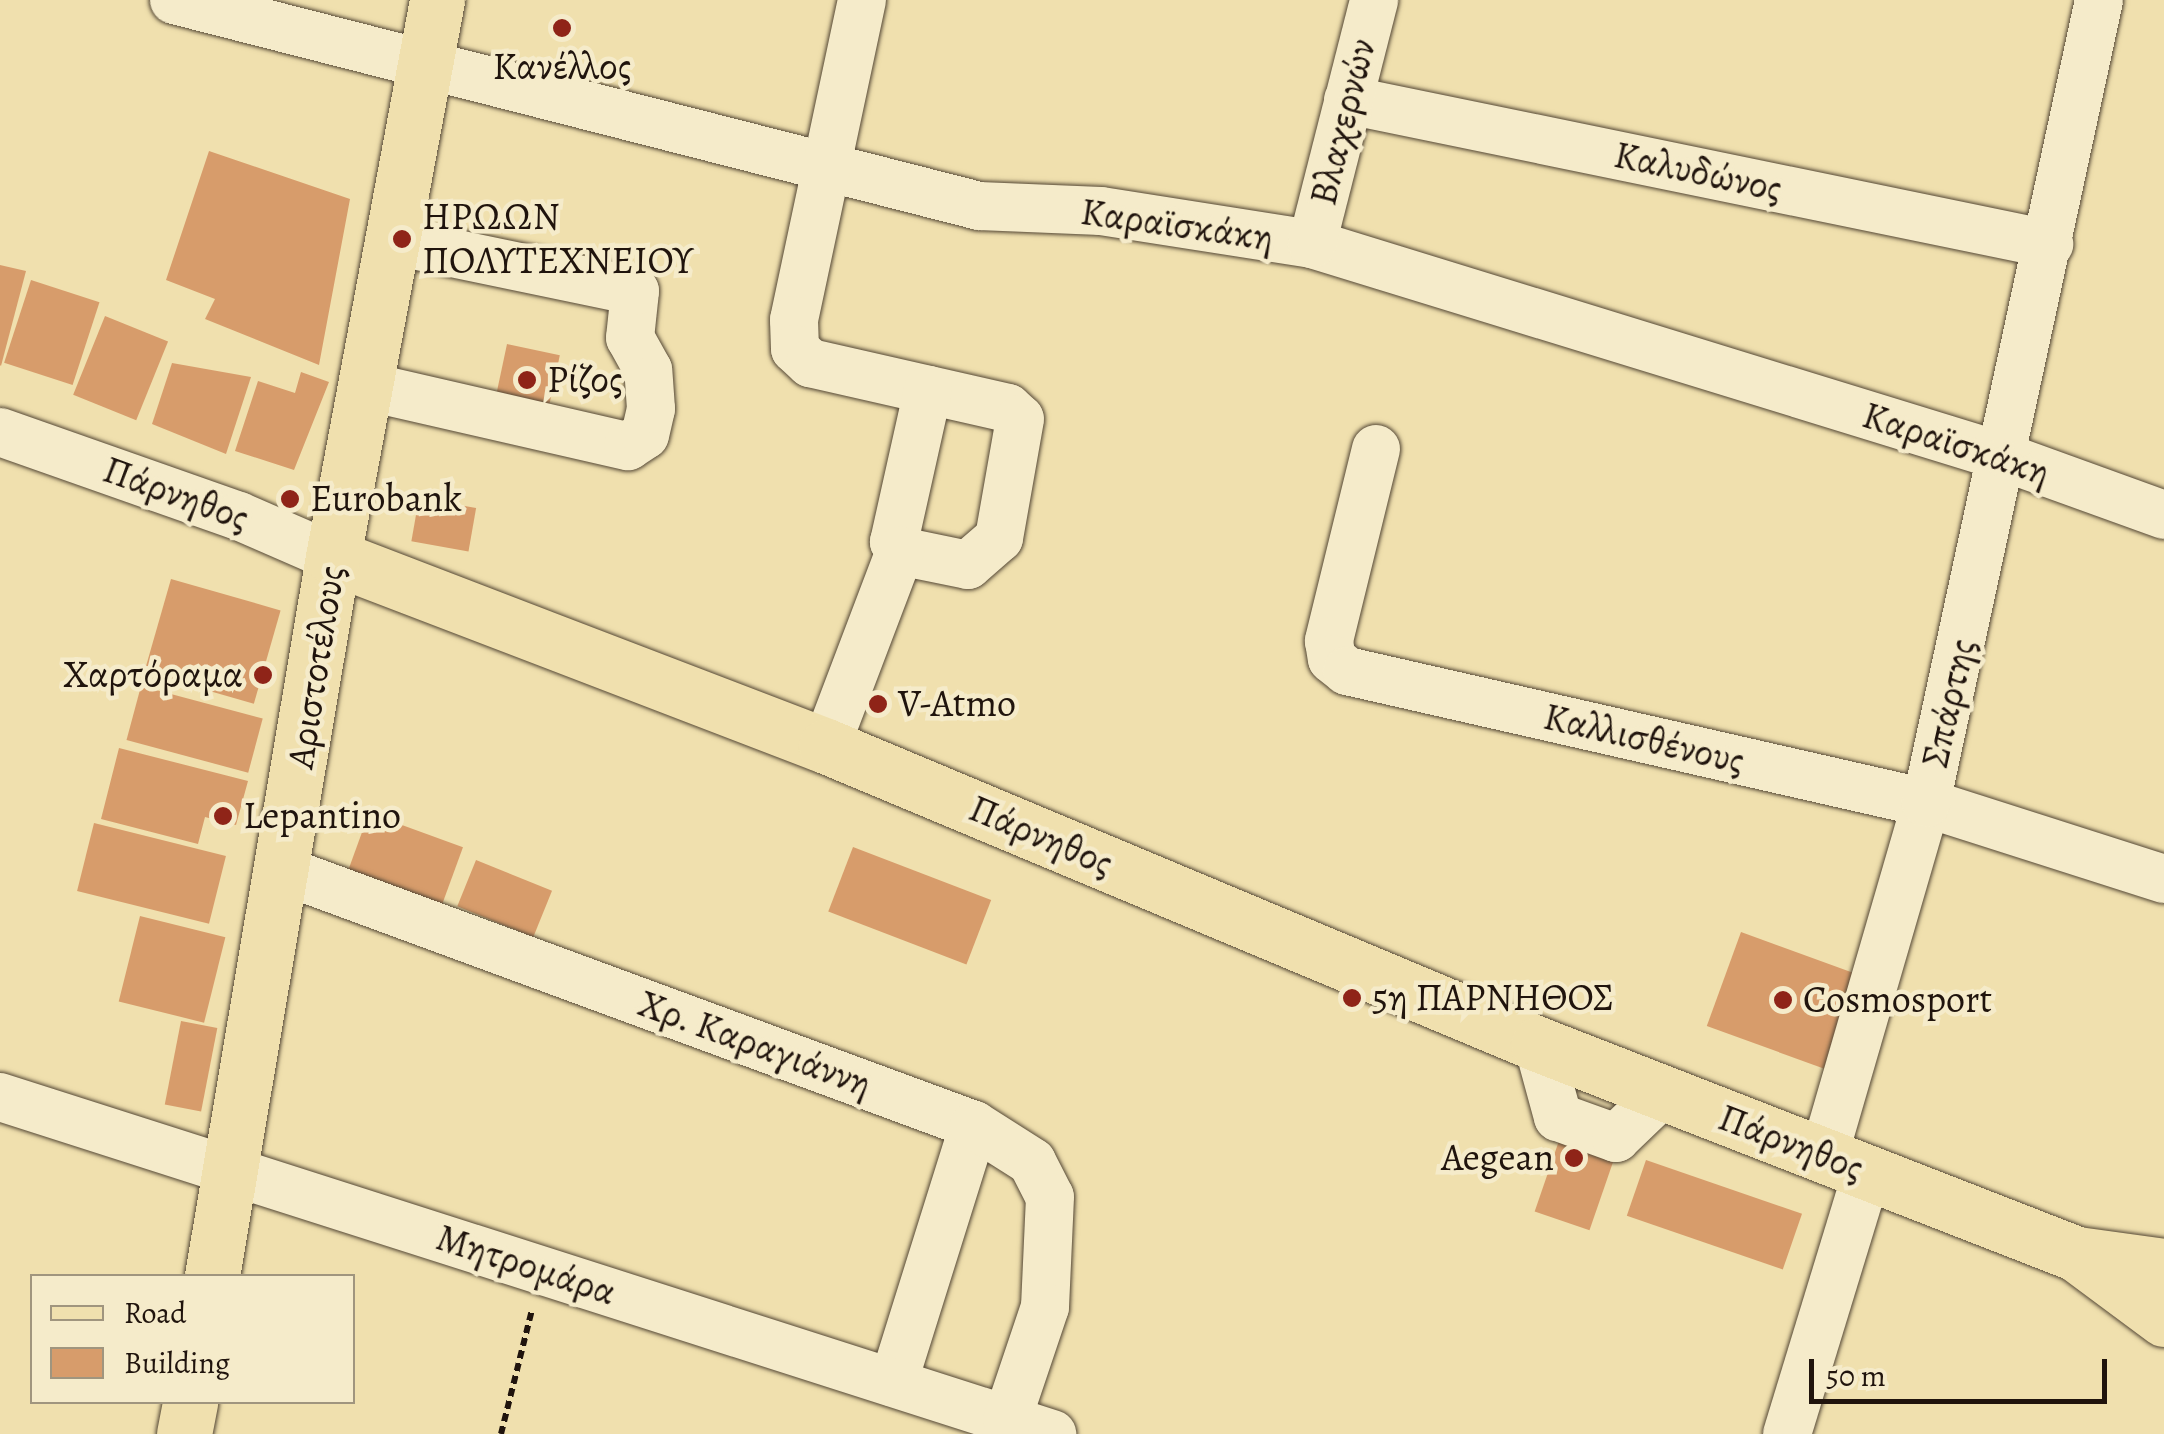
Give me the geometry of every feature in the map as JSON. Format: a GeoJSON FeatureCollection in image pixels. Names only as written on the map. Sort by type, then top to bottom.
{"type":"FeatureCollection","features":[{"type":"Feature","properties":{"kind":"main road","name":"Αριστοτέλους"},"geometry":{"type":"LineString","coordinates":[[212,1274],[333,558],[438,0]]}},
{"type":"Feature","properties":{"kind":"main road","name":"Πάρνηθος"},"geometry":{"type":"LineString","coordinates":[[333,558],[826,746],[1538,1044],[2077,1254],[2164,1266]]}},
{"type":"Feature","properties":{"kind":"main road","name":"Πάρνηθος"},"geometry":{"type":"LineString","coordinates":[[2077,1254],[2164,1318]]}},
{"type":"Feature","properties":{"kind":"main road"},"geometry":{"type":"LineString","coordinates":[[184,1434],[190,1404]]}},
{"type":"Feature","properties":{"kind":"street","name":"Καραϊσκάκη"},"geometry":{"type":"LineString","coordinates":[[174,0],[426,60],[825,169],[980,206],[1101,211],[1312,244],[2004,457],[2164,515]]}},
{"type":"Feature","properties":{"kind":"street"},"geometry":{"type":"LineString","coordinates":[[862,0],[794,320],[795,349],[810,363],[1008,408],[1020,419],[1022,436],[999,538],[986,555],[968,565],[900,552],[894,542],[928,390]]}},
{"type":"Feature","properties":{"kind":"street","name":"Βλαχερνών"},"geometry":{"type":"LineString","coordinates":[[1312,244],[1374,0]]}},
{"type":"Feature","properties":{"kind":"street","name":"Σπάρτης"},"geometry":{"type":"LineString","coordinates":[[1787,1434],[2004,457],[2099,0]]}},
{"type":"Feature","properties":{"kind":"street","name":"Καλυδώνος"},"geometry":{"type":"LineString","coordinates":[[1348,100],[2049,244]]}},
{"type":"Feature","properties":{"kind":"street"},"geometry":{"type":"LineString","coordinates":[[366,386],[628,446],[645,435],[651,409],[648,370],[630,338],[635,290],[394,242]]}},
{"type":"Feature","properties":{"kind":"street","name":"Πάρνηθος"},"geometry":{"type":"LineString","coordinates":[[0,432],[254,522],[333,558]]}},
{"type":"Feature","properties":{"kind":"street","name":"Καλλισθένους"},"geometry":{"type":"LineString","coordinates":[[1376,449],[1330,641],[1332,659],[1347,671],[1926,803],[2164,879]]}},
{"type":"Feature","properties":{"kind":"street"},"geometry":{"type":"LineString","coordinates":[[826,746],[900,552]]}},
{"type":"Feature","properties":{"kind":"street","name":"Χρ. Καραγιάννη"},"geometry":{"type":"LineString","coordinates":[[282,870],[974,1125],[1032,1162],[1050,1197],[1045,1307],[1007,1420]]}},
{"type":"Feature","properties":{"kind":"street","name":"Μητρομάρα"},"geometry":{"type":"LineString","coordinates":[[0,1097],[1052,1434]]}},
{"type":"Feature","properties":{"kind":"street"},"geometry":{"type":"LineString","coordinates":[[893,1383],[974,1125]]}},
{"type":"Feature","properties":{"kind":"path"},"geometry":{"type":"LineString","coordinates":[[501,1434],[542,1270]]}},
{"type":"Feature","properties":{"kind":"building"},"geometry":{"type":"Polygon","coordinates":[[[209,151],[350,199],[319,365],[205,319],[215,299],[166,280],[209,151]]]}},
{"type":"Feature","properties":{"kind":"building"},"geometry":{"type":"Polygon","coordinates":[[[0,265],[26,271],[1,366],[0,365],[0,265]]]}},
{"type":"Feature","properties":{"kind":"building"},"geometry":{"type":"Polygon","coordinates":[[[31,280],[99,302],[73,385],[4,363],[31,280]]]}},
{"type":"Feature","properties":{"kind":"building"},"geometry":{"type":"Polygon","coordinates":[[[105,316],[168,341],[136,420],[73,395],[105,316]]]}},
{"type":"Feature","properties":{"kind":"building","name":"Ρίζος"},"geometry":{"type":"Polygon","coordinates":[[[507,344],[560,355],[547,415],[494,404],[507,344]]]}},
{"type":"Feature","properties":{"kind":"building"},"geometry":{"type":"Polygon","coordinates":[[[172,363],[251,377],[226,454],[152,424],[172,363]]]}},
{"type":"Feature","properties":{"kind":"building"},"geometry":{"type":"Polygon","coordinates":[[[301,372],[329,382],[294,470],[235,451],[258,381],[295,393],[301,372]]]}},
{"type":"Feature","properties":{"kind":"building"},"geometry":{"type":"Polygon","coordinates":[[[419,498],[476,508],[468,551],[411,541],[419,498]]]}},
{"type":"Feature","properties":{"kind":"building"},"geometry":{"type":"Polygon","coordinates":[[[171,579],[281,610],[254,704],[144,672],[171,579]]]}},
{"type":"Feature","properties":{"kind":"building"},"geometry":{"type":"Polygon","coordinates":[[[141,686],[263,719],[248,773],[127,740],[141,686]]]}},
{"type":"Feature","properties":{"kind":"building"},"geometry":{"type":"Polygon","coordinates":[[[119,748],[248,781],[236,825],[205,817],[198,844],[101,819],[119,748]]]}},
{"type":"Feature","properties":{"kind":"building"},"geometry":{"type":"Polygon","coordinates":[[[369,813],[463,847],[441,907],[347,873],[369,813]]]}},
{"type":"Feature","properties":{"kind":"building"},"geometry":{"type":"Polygon","coordinates":[[[94,823],[226,856],[209,924],[77,891],[94,823]]]}},
{"type":"Feature","properties":{"kind":"building"},"geometry":{"type":"Polygon","coordinates":[[[853,847],[991,900],[966,964],[828,911],[853,847]]]}},
{"type":"Feature","properties":{"kind":"building"},"geometry":{"type":"Polygon","coordinates":[[[476,860],[552,891],[533,937],[457,906],[476,860]]]}},
{"type":"Feature","properties":{"kind":"building"},"geometry":{"type":"Polygon","coordinates":[[[140,916],[225,937],[204,1023],[119,1001],[140,916]]]}},
{"type":"Feature","properties":{"kind":"building","name":"Cosmosport"},"geometry":{"type":"Polygon","coordinates":[[[1741,932],[1858,975],[1824,1069],[1707,1026],[1741,932]]]}},
{"type":"Feature","properties":{"kind":"building"},"geometry":{"type":"Polygon","coordinates":[[[181,1021],[217,1028],[201,1111],[165,1104],[181,1021]]]}},
{"type":"Feature","properties":{"kind":"building"},"geometry":{"type":"Polygon","coordinates":[[[1562,1132],[1617,1151],[1589,1230],[1535,1211],[1562,1132]]]}},
{"type":"Feature","properties":{"kind":"building"},"geometry":{"type":"Polygon","coordinates":[[[1646,1160],[1802,1214],[1783,1270],[1627,1216],[1646,1160]]]}},
{"type":"Feature","properties":{"kind":"place","name":"Κανέλλος"},"geometry":{"type":"Point","coordinates":[562,28]}},
{"type":"Feature","properties":{"kind":"place","name":"ΗΡΩΩΝ ΠΟΛΥΤΕΧΝΕΙΟΥ"},"geometry":{"type":"Point","coordinates":[402,239]}},
{"type":"Feature","properties":{"kind":"place","name":"Ρίζος"},"geometry":{"type":"Point","coordinates":[527,380]}},
{"type":"Feature","properties":{"kind":"place","name":"Eurobank"},"geometry":{"type":"Point","coordinates":[290,499]}},
{"type":"Feature","properties":{"kind":"place","name":"Χαρτόραμα"},"geometry":{"type":"Point","coordinates":[263,675]}},
{"type":"Feature","properties":{"kind":"place","name":"V-Atmo"},"geometry":{"type":"Point","coordinates":[878,704]}},
{"type":"Feature","properties":{"kind":"place","name":"Lepantino"},"geometry":{"type":"Point","coordinates":[223,816]}},
{"type":"Feature","properties":{"kind":"place","name":"5η ΠΑΡΝΗΘΟΣ"},"geometry":{"type":"Point","coordinates":[1352,998]}},
{"type":"Feature","properties":{"kind":"place","name":"Cosmosport"},"geometry":{"type":"Point","coordinates":[1783,1000]}},
{"type":"Feature","properties":{"kind":"place","name":"Aegean"},"geometry":{"type":"Point","coordinates":[1574,1158]}}]}
